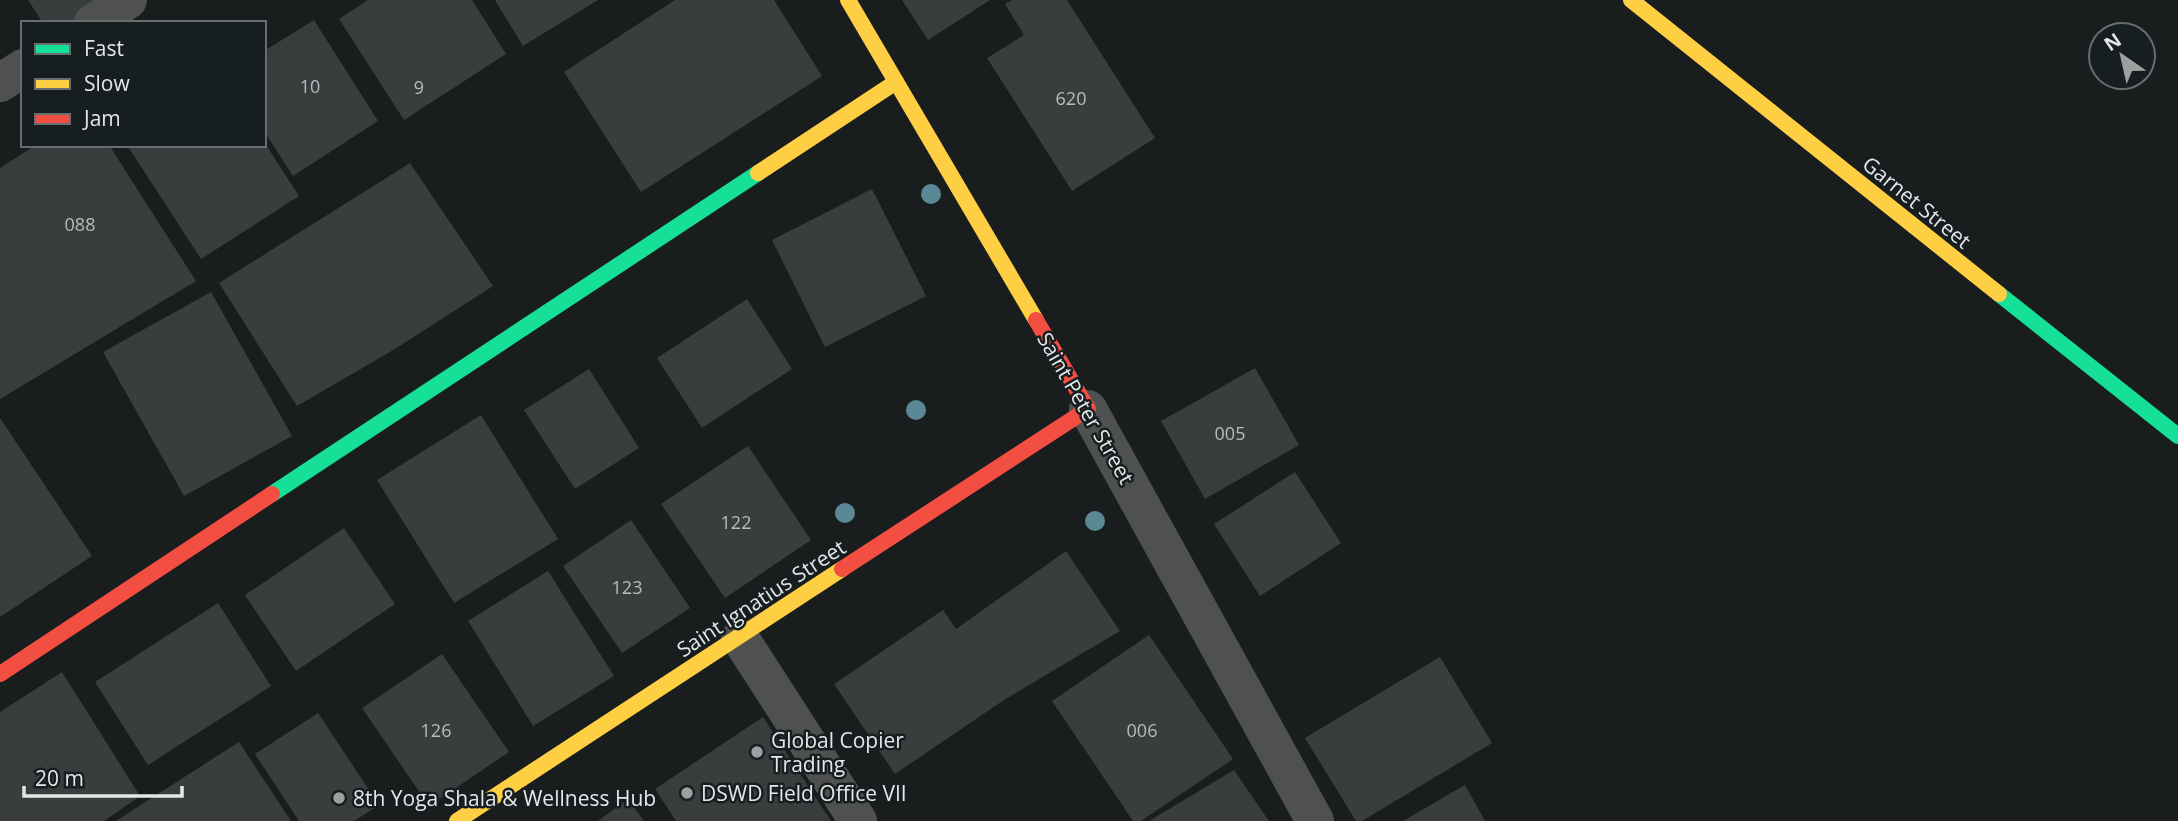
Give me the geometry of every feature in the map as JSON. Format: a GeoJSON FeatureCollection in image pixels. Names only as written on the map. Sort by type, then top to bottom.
{"type":"FeatureCollection","features":[{"type":"Feature","properties":{"kind":"street"},"geometry":{"type":"LineString","coordinates":[[96,21],[128,0]]}},
{"type":"Feature","properties":{"kind":"street","name":"Saint Peter Street"},"geometry":{"type":"LineString","coordinates":[[848,0],[1088,409],[1314,821]]}},
{"type":"Feature","properties":{"kind":"street","name":"Garnet Street"},"geometry":{"type":"LineString","coordinates":[[1631,0],[2178,436]]}},
{"type":"Feature","properties":{"kind":"street"},"geometry":{"type":"LineString","coordinates":[[0,83],[21,69]]}},
{"type":"Feature","properties":{"kind":"street"},"geometry":{"type":"LineString","coordinates":[[0,674],[896,82]]}},
{"type":"Feature","properties":{"kind":"street","name":"Saint Ignatius Street"},"geometry":{"type":"LineString","coordinates":[[457,821],[1088,409]]}},
{"type":"Feature","properties":{"kind":"street"},"geometry":{"type":"LineString","coordinates":[[740,638],[858,821]]}},
{"type":"Feature","properties":{"kind":"building"},"geometry":{"type":"Polygon","coordinates":[[[28,0],[105,0],[73,21],[42,21],[28,0]]]}},
{"type":"Feature","properties":{"kind":"building"},"geometry":{"type":"Polygon","coordinates":[[[368,0],[472,0],[506,54],[404,120],[339,19],[368,0]]]}},
{"type":"Feature","properties":{"kind":"building"},"geometry":{"type":"Polygon","coordinates":[[[495,0],[598,0],[523,46],[495,0]]]}},
{"type":"Feature","properties":{"kind":"building"},"geometry":{"type":"Polygon","coordinates":[[[675,0],[774,0],[822,76],[641,192],[564,72],[675,0]]]}},
{"type":"Feature","properties":{"kind":"building"},"geometry":{"type":"Polygon","coordinates":[[[902,0],[990,0],[928,40],[902,0]]]}},
{"type":"Feature","properties":{"kind":"building"},"geometry":{"type":"Polygon","coordinates":[[[1012,0],[1067,0],[1155,138],[1072,191],[987,58],[1024,35],[1005,4],[1012,0]]]}},
{"type":"Feature","properties":{"kind":"building"},"geometry":{"type":"Polygon","coordinates":[[[314,20],[378,121],[293,176],[266,134],[266,50],[314,20]]]}},
{"type":"Feature","properties":{"kind":"building"},"geometry":{"type":"Polygon","coordinates":[[[266,145],[299,196],[201,259],[128,147],[266,145]]]}},
{"type":"Feature","properties":{"kind":"building"},"geometry":{"type":"Polygon","coordinates":[[[33,147],[110,147],[196,281],[0,399],[0,168],[33,147]]]}},
{"type":"Feature","properties":{"kind":"building"},"geometry":{"type":"Polygon","coordinates":[[[410,163],[493,286],[395,349],[297,406],[219,283],[410,163]]]}},
{"type":"Feature","properties":{"kind":"building"},"geometry":{"type":"Polygon","coordinates":[[[872,189],[926,296],[825,347],[772,240],[872,189]]]}},
{"type":"Feature","properties":{"kind":"building"},"geometry":{"type":"Polygon","coordinates":[[[211,292],[292,436],[184,496],[103,352],[211,292]]]}},
{"type":"Feature","properties":{"kind":"building"},"geometry":{"type":"Polygon","coordinates":[[[747,299],[792,369],[702,428],[657,358],[747,299]]]}},
{"type":"Feature","properties":{"kind":"building"},"geometry":{"type":"Polygon","coordinates":[[[1255,368],[1299,445],[1205,499],[1161,421],[1255,368]]]}},
{"type":"Feature","properties":{"kind":"building"},"geometry":{"type":"Polygon","coordinates":[[[589,369],[639,448],[575,489],[524,410],[589,369]]]}},
{"type":"Feature","properties":{"kind":"building"},"geometry":{"type":"Polygon","coordinates":[[[481,415],[558,539],[454,603],[377,480],[481,415]]]}},
{"type":"Feature","properties":{"kind":"building"},"geometry":{"type":"Polygon","coordinates":[[[0,418],[92,556],[0,617],[0,418]]]}},
{"type":"Feature","properties":{"kind":"building"},"geometry":{"type":"Polygon","coordinates":[[[748,446],[811,540],[725,598],[661,504],[748,446]]]}},
{"type":"Feature","properties":{"kind":"building"},"geometry":{"type":"Polygon","coordinates":[[[1295,472],[1341,543],[1260,596],[1214,524],[1295,472]]]}},
{"type":"Feature","properties":{"kind":"building"},"geometry":{"type":"Polygon","coordinates":[[[631,520],[690,608],[622,653],[563,566],[631,520]]]}},
{"type":"Feature","properties":{"kind":"building"},"geometry":{"type":"Polygon","coordinates":[[[344,528],[395,604],[296,671],[245,595],[344,528]]]}},
{"type":"Feature","properties":{"kind":"building"},"geometry":{"type":"Polygon","coordinates":[[[1066,551],[1120,631],[1004,700],[895,774],[834,684],[943,610],[956,629],[1066,551]]]}},
{"type":"Feature","properties":{"kind":"building"},"geometry":{"type":"Polygon","coordinates":[[[548,571],[614,676],[533,726],[468,621],[548,571]]]}},
{"type":"Feature","properties":{"kind":"building"},"geometry":{"type":"Polygon","coordinates":[[[218,603],[271,686],[148,765],[95,682],[218,603]]]}},
{"type":"Feature","properties":{"kind":"building"},"geometry":{"type":"Polygon","coordinates":[[[1149,635],[1233,759],[1141,821],[1133,821],[1052,701],[1149,635]]]}},
{"type":"Feature","properties":{"kind":"building"},"geometry":{"type":"Polygon","coordinates":[[[442,654],[509,752],[429,806],[362,708],[442,654]]]}},
{"type":"Feature","properties":{"kind":"building"},"geometry":{"type":"Polygon","coordinates":[[[1440,657],[1492,743],[1362,821],[1356,821],[1305,738],[1440,657]]]}},
{"type":"Feature","properties":{"kind":"building"},"geometry":{"type":"Polygon","coordinates":[[[62,672],[140,796],[104,821],[0,821],[0,712],[62,672]]]}},
{"type":"Feature","properties":{"kind":"building","name":"8th Yoga Shala & Wellness Hub"},"geometry":{"type":"Polygon","coordinates":[[[318,713],[379,805],[354,821],[299,821],[255,754],[318,713]]]}},
{"type":"Feature","properties":{"kind":"building"},"geometry":{"type":"Polygon","coordinates":[[[763,717],[831,821],[676,821],[655,789],[763,717]]]}},
{"type":"Feature","properties":{"kind":"building"},"geometry":{"type":"Polygon","coordinates":[[[239,742],[291,821],[116,821],[136,808],[239,742]]]}},
{"type":"Feature","properties":{"kind":"building"},"geometry":{"type":"Polygon","coordinates":[[[1234,770],[1269,821],[1149,821],[1234,770]]]}},
{"type":"Feature","properties":{"kind":"building"},"geometry":{"type":"Polygon","coordinates":[[[1465,785],[1485,821],[1403,821],[1465,785]]]}},
{"type":"Feature","properties":{"kind":"building"},"geometry":{"type":"Polygon","coordinates":[[[628,799],[644,821],[598,821],[628,799]]]}},
{"type":"Feature","properties":{"kind":"traffic: fast"},"geometry":{"type":"LineString","coordinates":[[272,494],[758,173]]}},
{"type":"Feature","properties":{"kind":"traffic: fast"},"geometry":{"type":"LineString","coordinates":[[1999,294],[2178,436]]}},
{"type":"Feature","properties":{"kind":"traffic: slow"},"geometry":{"type":"LineString","coordinates":[[848,0],[1036,320]]}},
{"type":"Feature","properties":{"kind":"traffic: slow"},"geometry":{"type":"LineString","coordinates":[[1631,0],[1999,294]]}},
{"type":"Feature","properties":{"kind":"traffic: slow"},"geometry":{"type":"LineString","coordinates":[[758,173],[896,82]]}},
{"type":"Feature","properties":{"kind":"traffic: slow"},"geometry":{"type":"LineString","coordinates":[[457,821],[842,569]]}},
{"type":"Feature","properties":{"kind":"traffic: jam"},"geometry":{"type":"LineString","coordinates":[[842,569],[1088,409],[1036,320]]}},
{"type":"Feature","properties":{"kind":"traffic: jam"},"geometry":{"type":"LineString","coordinates":[[0,674],[272,494]]}},
{"type":"Feature","properties":{"kind":"place","name":"Global Copier Trading"},"geometry":{"type":"Point","coordinates":[757,752]}},
{"type":"Feature","properties":{"kind":"place","name":"DSWD Field Office VII"},"geometry":{"type":"Point","coordinates":[687,793]}},
{"type":"Feature","properties":{"kind":"place","name":"8th Yoga Shala & Wellness Hub"},"geometry":{"type":"Point","coordinates":[339,798]}}]}
